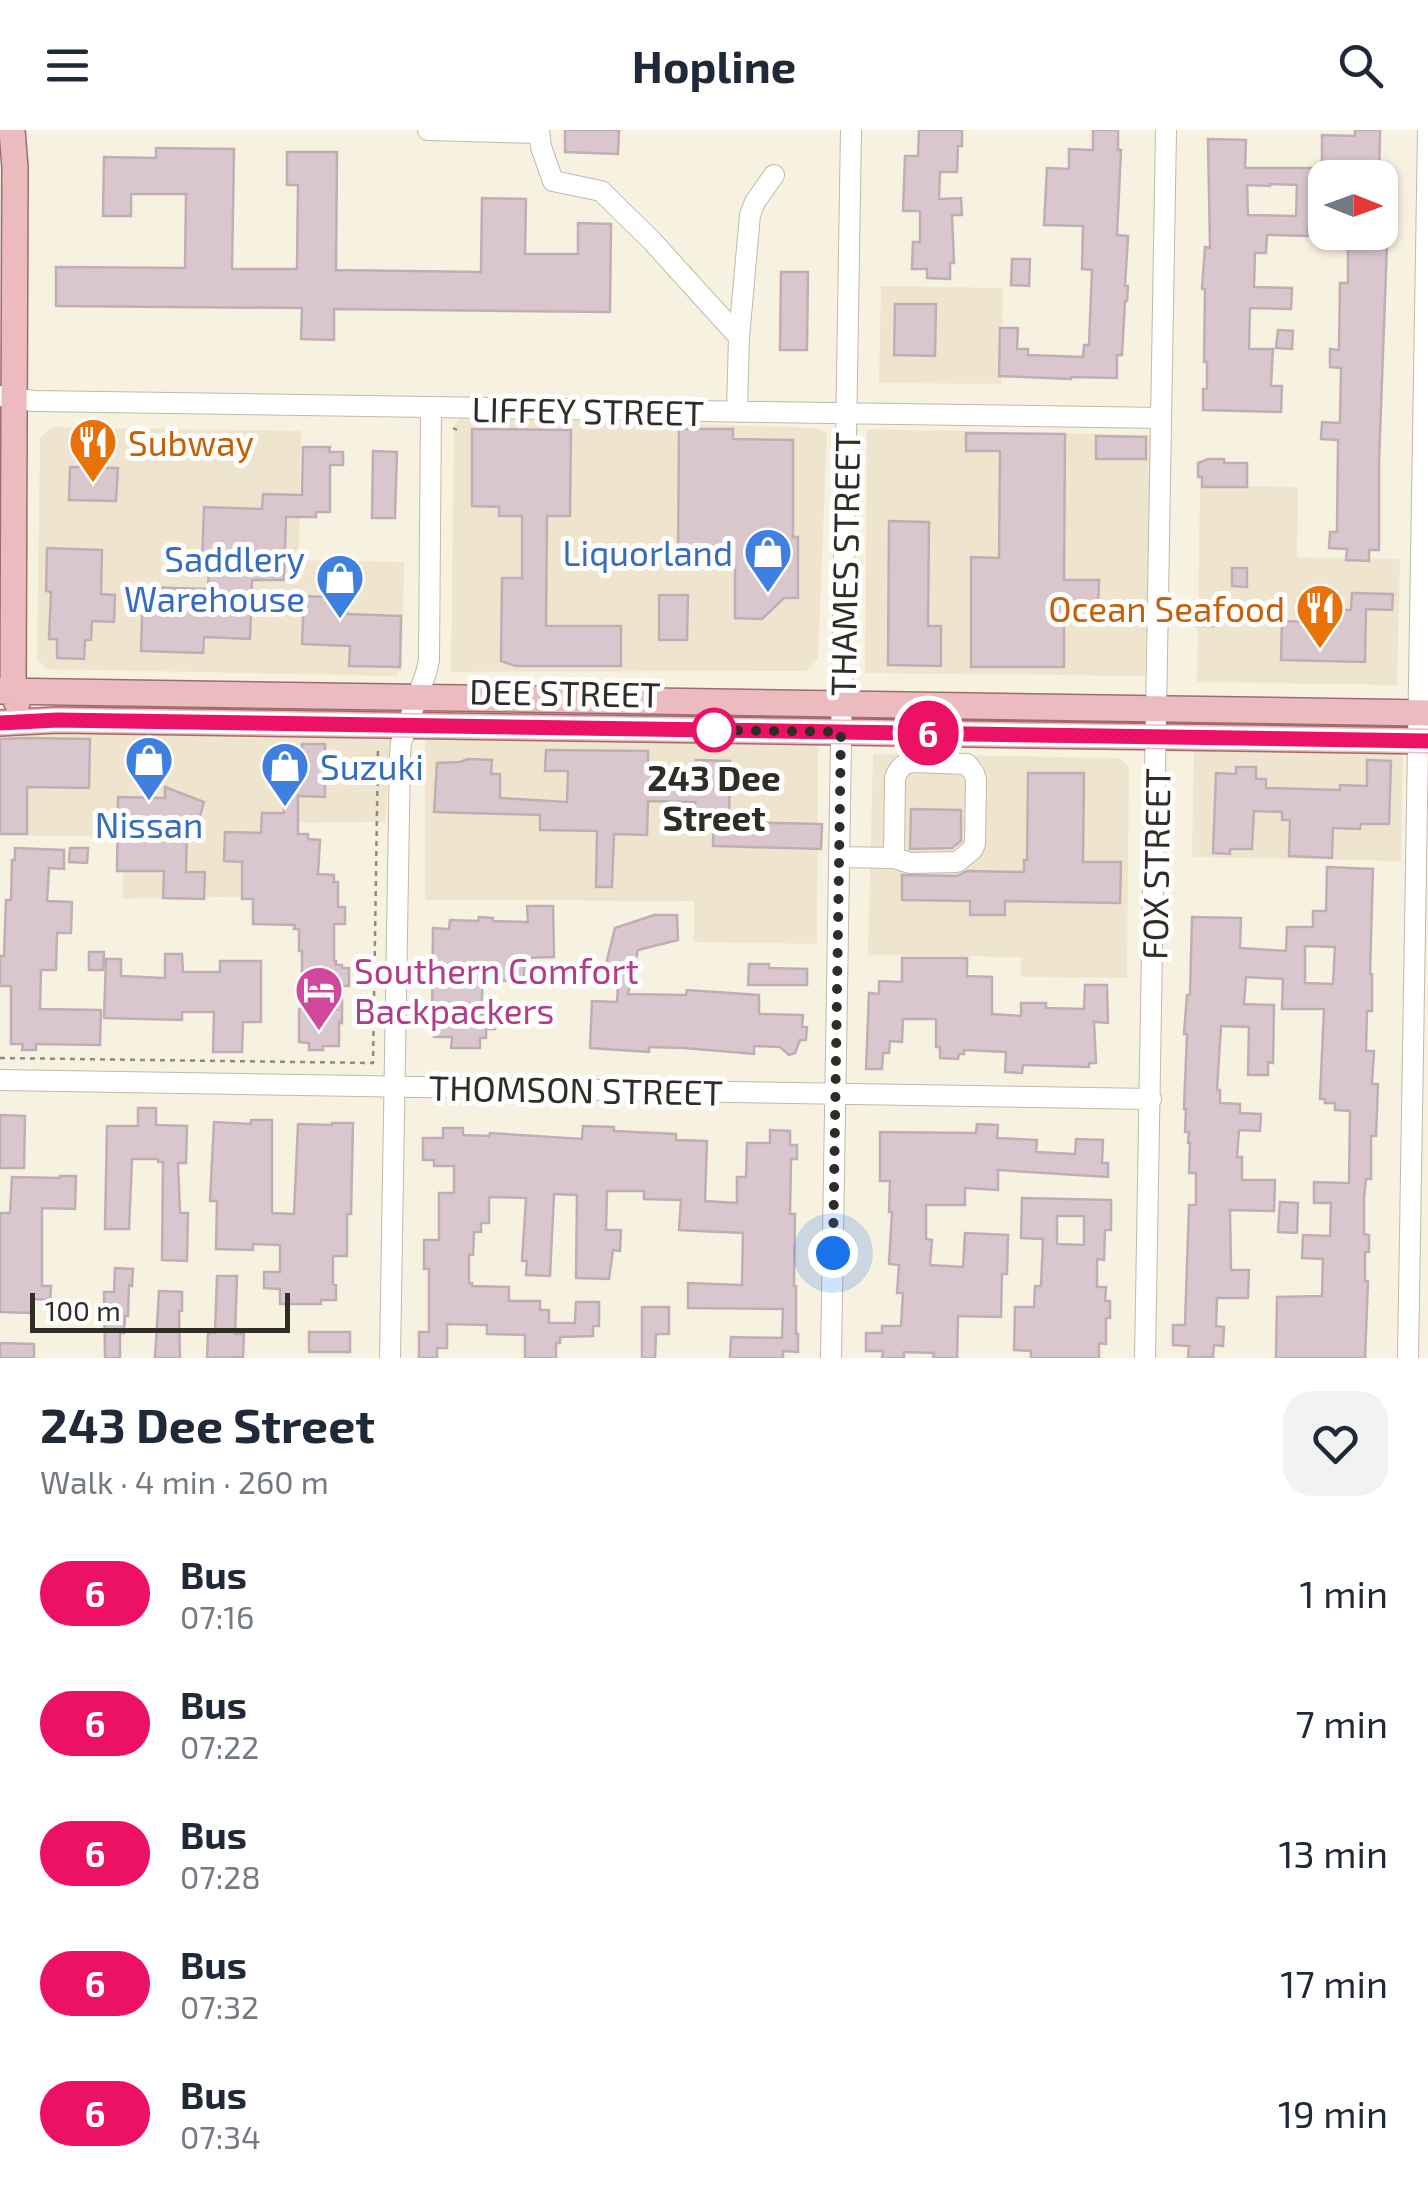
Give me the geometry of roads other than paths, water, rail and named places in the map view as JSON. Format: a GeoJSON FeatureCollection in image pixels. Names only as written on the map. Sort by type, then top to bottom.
{"type":"FeatureCollection","features":[{"type":"Feature","properties":{"kind":"main road"},"geometry":{"type":"LineString","coordinates":[[12,130],[15,167],[7,397],[6,692],[20,705],[57,720]]}},
{"type":"Feature","properties":{"kind":"main road","name":"DEE STREET"},"geometry":{"type":"LineString","coordinates":[[6,692],[1423,713]]}},
{"type":"Feature","properties":{"kind":"main road","name":"DEE STREET"},"geometry":{"type":"LineString","coordinates":[[0,723],[57,720],[1423,740]]}},
{"type":"Feature","properties":{"kind":"street"},"geometry":{"type":"LineString","coordinates":[[428,130],[539,132],[540,148],[553,181],[601,191],[739,337]]}},
{"type":"Feature","properties":{"kind":"street","name":"THAMES STREET"},"geometry":{"type":"LineString","coordinates":[[831,1358],[851,130]]}},
{"type":"Feature","properties":{"kind":"street","name":"FOX STREET"},"geometry":{"type":"LineString","coordinates":[[1145,1358],[1166,130]]}},
{"type":"Feature","properties":{"kind":"street"},"geometry":{"type":"LineString","coordinates":[[1408,1358],[1423,740],[1428,130]]}},
{"type":"Feature","properties":{"kind":"street"},"geometry":{"type":"LineString","coordinates":[[737,412],[750,215],[774,175]]}},
{"type":"Feature","properties":{"kind":"street","name":"LIFFEY STREET"},"geometry":{"type":"LineString","coordinates":[[7,397],[33,402],[1161,418]]}},
{"type":"Feature","properties":{"kind":"street"},"geometry":{"type":"LineString","coordinates":[[390,1358],[400,754],[429,660],[431,408]]}},
{"type":"Feature","properties":{"kind":"street"},"geometry":{"type":"LineString","coordinates":[[839,858],[957,862],[975,844],[976,780],[971,767],[961,762],[913,762],[902,766],[896,778],[894,858]]}},
{"type":"Feature","properties":{"kind":"street","name":"THOMSON STREET"},"geometry":{"type":"LineString","coordinates":[[0,1080],[1151,1099]]}},
{"type":"Feature","properties":{"kind":"place","name":"Subway"},"geometry":{"type":"Point","coordinates":[93,484]}},
{"type":"Feature","properties":{"kind":"place","name":"Liquorland"},"geometry":{"type":"Point","coordinates":[768,594]}},
{"type":"Feature","properties":{"kind":"place","name":"Saddlery Warehouse"},"geometry":{"type":"Point","coordinates":[340,620]}},
{"type":"Feature","properties":{"kind":"place","name":"Ocean Seafood"},"geometry":{"type":"Point","coordinates":[1320,650]}},
{"type":"Feature","properties":{"kind":"place","name":"243 Dee Street"},"geometry":{"type":"Point","coordinates":[714,730]}},
{"type":"Feature","properties":{"kind":"place","name":"Nissan"},"geometry":{"type":"Point","coordinates":[149,802]}},
{"type":"Feature","properties":{"kind":"place","name":"Suzuki"},"geometry":{"type":"Point","coordinates":[285,808]}},
{"type":"Feature","properties":{"kind":"place","name":"Southern Comfort Backpackers"},"geometry":{"type":"Point","coordinates":[319,1032]}}]}
